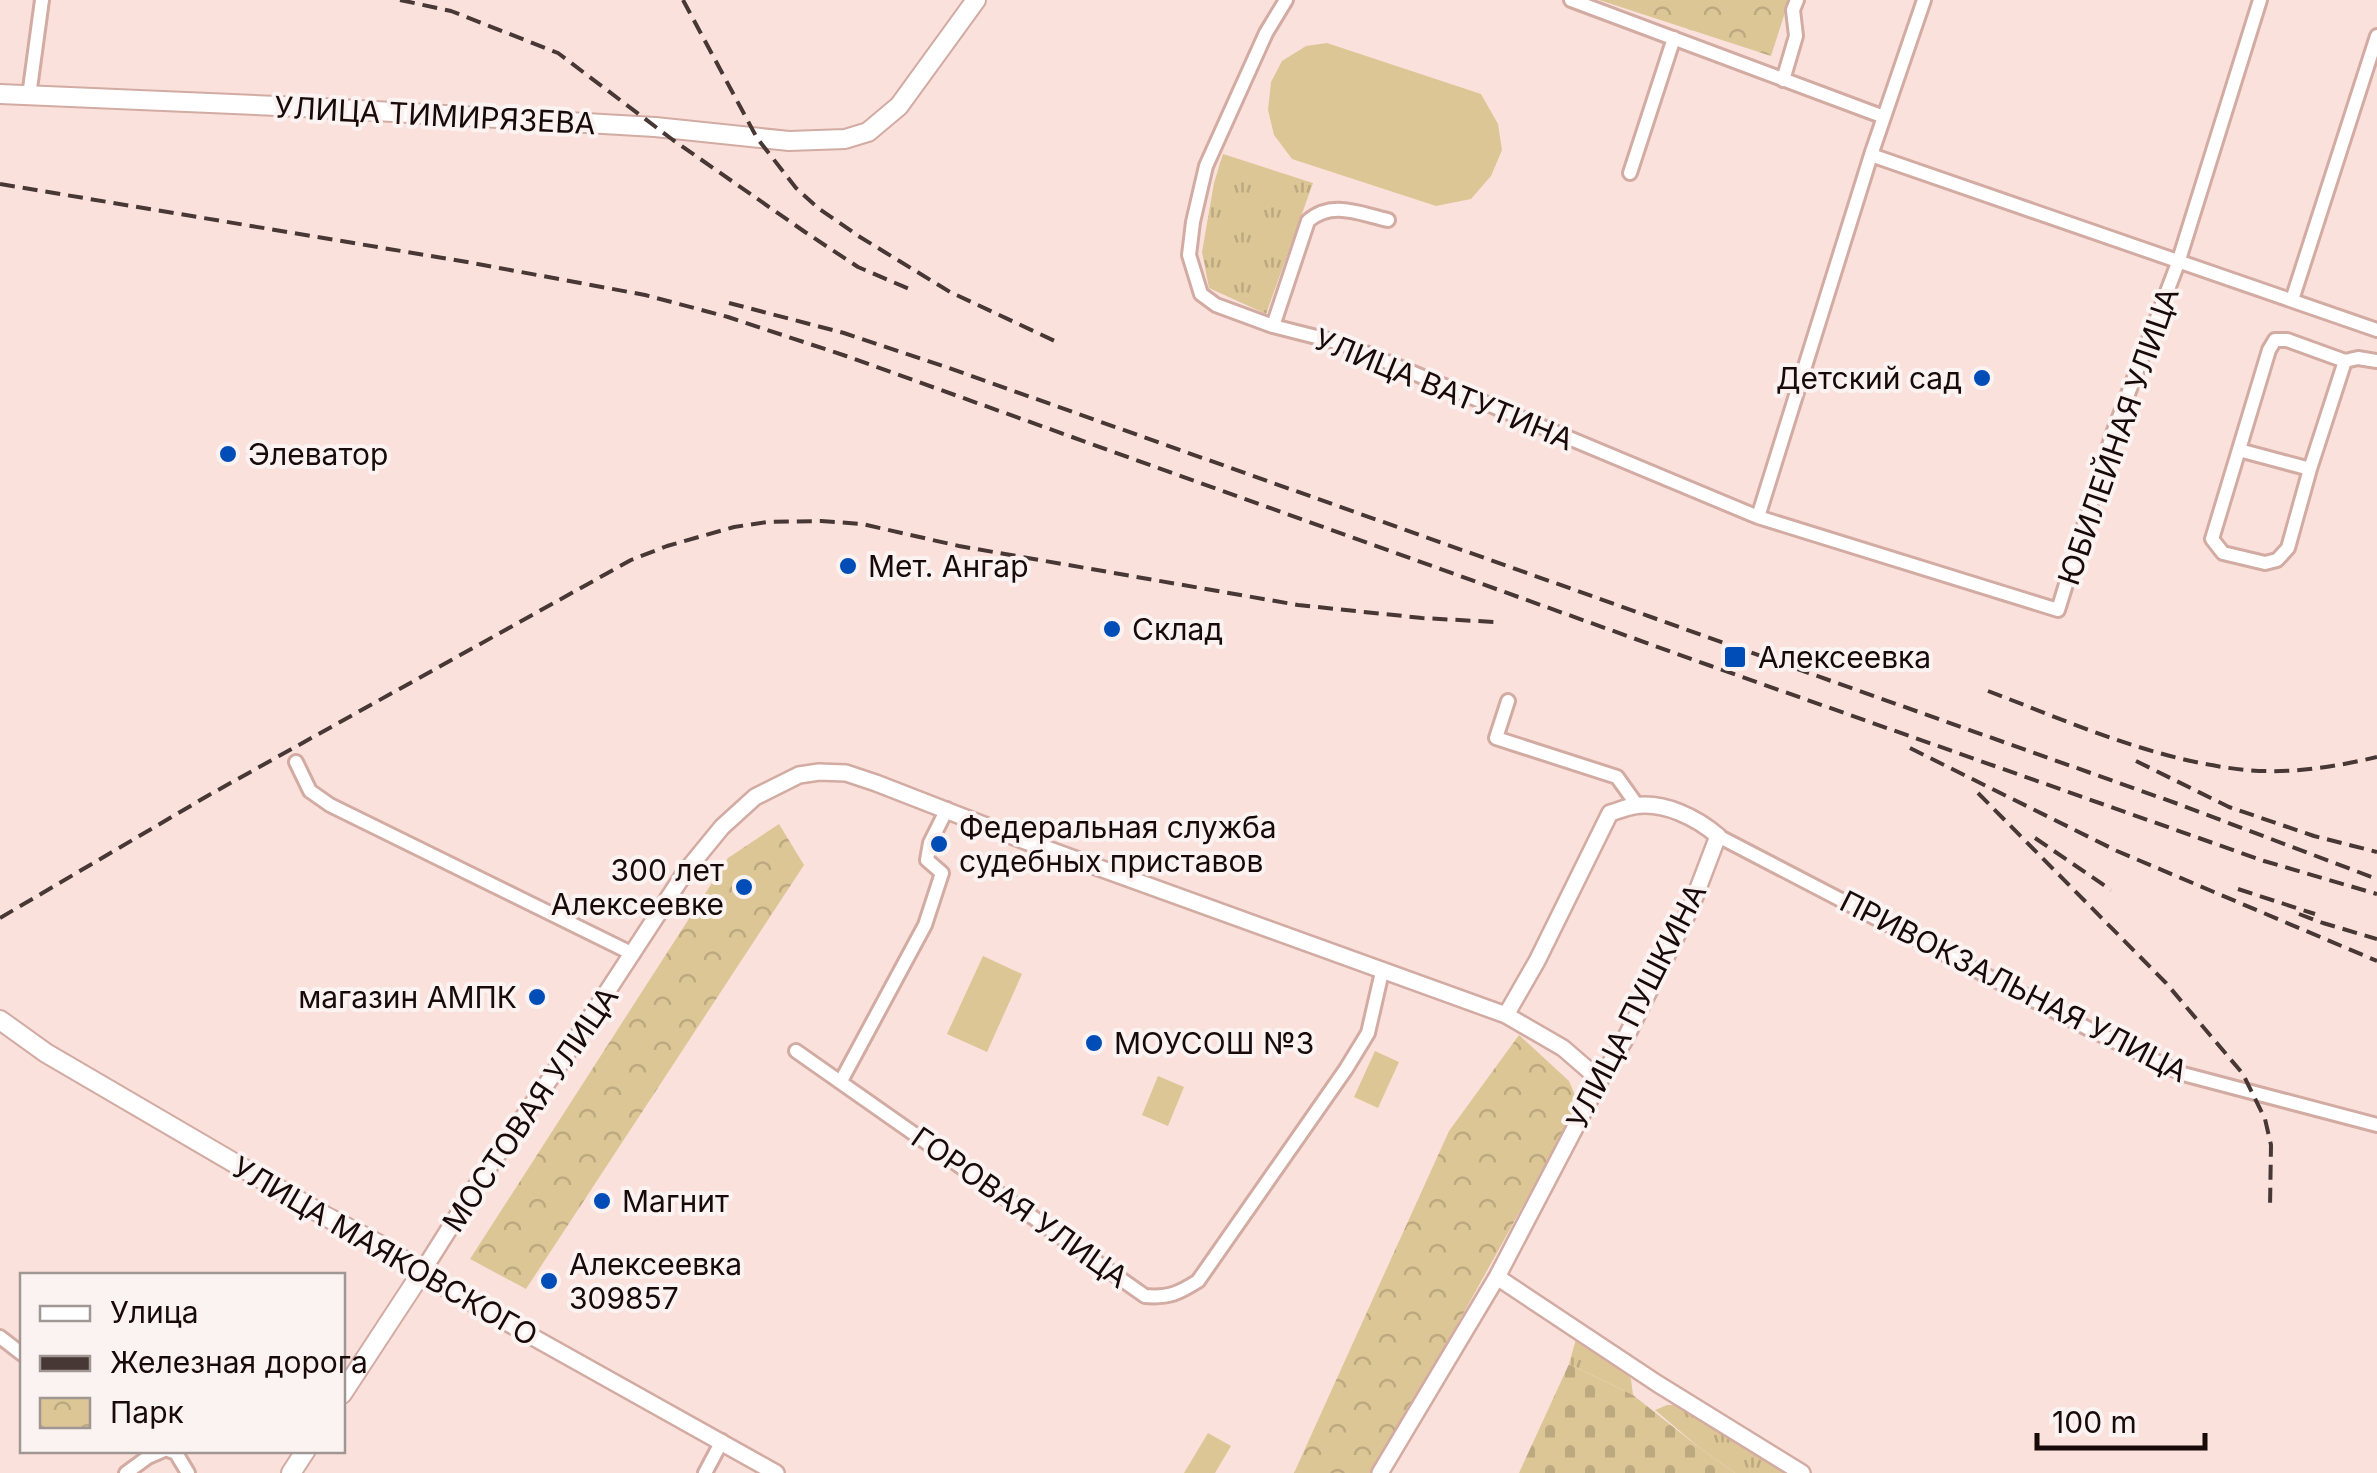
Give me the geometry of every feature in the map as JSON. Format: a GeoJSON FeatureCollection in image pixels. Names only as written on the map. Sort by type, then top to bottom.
{"type":"FeatureCollection","features":[{"type":"Feature","properties":{"kind":"main road","name":"УЛИЦА ТИМИРЯЗЕВА"},"geometry":{"type":"LineString","coordinates":[[0,94],[636,126],[789,141],[845,140],[868,132],[898,106],[976,0]]}},
{"type":"Feature","properties":{"kind":"main road","name":"УЛИЦА МАЯКОВСКОГО"},"geometry":{"type":"LineString","coordinates":[[0,1020],[62,1062],[380,1244],[422,1272]]}},
{"type":"Feature","properties":{"kind":"main road","name":"МОСТОВАЯ УЛИЦА"},"geometry":{"type":"LineString","coordinates":[[345,1389],[422,1272]]}},
{"type":"Feature","properties":{"kind":"street"},"geometry":{"type":"LineString","coordinates":[[29,96],[42,0]]}},
{"type":"Feature","properties":{"kind":"street","name":"УЛИЦА ВАТУТИНА"},"geometry":{"type":"LineString","coordinates":[[1286,0],[1266,33],[1206,166],[1189,255],[1201,294],[1216,305],[1273,326],[1344,344],[1758,516],[2058,610]]}},
{"type":"Feature","properties":{"kind":"street"},"geometry":{"type":"LineString","coordinates":[[1570,0],[1884,117]]}},
{"type":"Feature","properties":{"kind":"street"},"geometry":{"type":"LineString","coordinates":[[1783,80],[1796,36],[1793,10],[1797,0]]}},
{"type":"Feature","properties":{"kind":"street"},"geometry":{"type":"LineString","coordinates":[[1758,516],[1924,0]]}},
{"type":"Feature","properties":{"kind":"street","name":"ЮБИЛЕЙНАЯ УЛИЦА"},"geometry":{"type":"LineString","coordinates":[[2058,610],[2112,436],[2178,262],[2260,0]]}},
{"type":"Feature","properties":{"kind":"street"},"geometry":{"type":"LineString","coordinates":[[2292,300],[2377,36]]}},
{"type":"Feature","properties":{"kind":"street"},"geometry":{"type":"LineString","coordinates":[[1630,173],[1674,38]]}},
{"type":"Feature","properties":{"kind":"street","name":"ЮБИЛЕЙНАЯ УЛИЦА"},"geometry":{"type":"LineString","coordinates":[[1871,155],[2377,330]]}},
{"type":"Feature","properties":{"kind":"street"},"geometry":{"type":"LineString","coordinates":[[1273,326],[1308,220],[1318,211],[1335,208],[1388,220]]}},
{"type":"Feature","properties":{"kind":"street"},"geometry":{"type":"LineString","coordinates":[[2345,361],[2288,548],[2277,560],[2264,563],[2223,553],[2212,540],[2275,340],[2287,340],[2345,361],[2377,361]]}},
{"type":"Feature","properties":{"kind":"street"},"geometry":{"type":"LineString","coordinates":[[2239,450],[2310,469]]}},
{"type":"Feature","properties":{"kind":"street"},"geometry":{"type":"LineString","coordinates":[[1508,701],[1496,738],[1617,777],[1637,805]]}},
{"type":"Feature","properties":{"kind":"street"},"geometry":{"type":"LineString","coordinates":[[296,762],[310,791],[330,805],[632,954]]}},
{"type":"Feature","properties":{"kind":"street","name":"МОСТОВАЯ УЛИЦА"},"geometry":{"type":"LineString","coordinates":[[422,1272],[686,871],[722,827],[755,797],[800,776],[819,772],[846,773],[1506,1015],[1563,1048],[1600,1080]]}},
{"type":"Feature","properties":{"kind":"street"},"geometry":{"type":"LineString","coordinates":[[1506,1015],[1610,813],[1637,805],[1672,810],[1704,824],[1718,836]]}},
{"type":"Feature","properties":{"kind":"street"},"geometry":{"type":"LineString","coordinates":[[841,1081],[925,925],[942,873],[926,860],[946,809]]}},
{"type":"Feature","properties":{"kind":"street","name":"УЛИЦА ПУШКИНА"},"geometry":{"type":"LineString","coordinates":[[1380,1473],[1497,1276],[1624,1041],[1692,907],[1718,836]]}},
{"type":"Feature","properties":{"kind":"street","name":"ПРИВОКЗАЛЬНАЯ УЛИЦА"},"geometry":{"type":"LineString","coordinates":[[1718,836],[2183,1074],[2377,1125]]}},
{"type":"Feature","properties":{"kind":"street","name":"ГОРОВАЯ УЛИЦА"},"geometry":{"type":"LineString","coordinates":[[796,1051],[1146,1296],[1163,1298],[1198,1280],[1346,1069],[1368,1032],[1382,972]]}},
{"type":"Feature","properties":{"kind":"street","name":"УЛИЦА МАЯКОВСКОГО"},"geometry":{"type":"LineString","coordinates":[[422,1272],[776,1473]]}},
{"type":"Feature","properties":{"kind":"street"},"geometry":{"type":"LineString","coordinates":[[1497,1276],[1658,1384],[1802,1473]]}},
{"type":"Feature","properties":{"kind":"street"},"geometry":{"type":"LineString","coordinates":[[0,1337],[20,1352]]}},
{"type":"Feature","properties":{"kind":"street"},"geometry":{"type":"LineString","coordinates":[[704,1473],[722,1442]]}},
{"type":"Feature","properties":{"kind":"street"},"geometry":{"type":"LineString","coordinates":[[126,1473],[158,1453]]}},
{"type":"Feature","properties":{"kind":"green space"},"geometry":{"type":"Polygon","coordinates":[[[1599,0],[1789,0],[1771,56],[1599,0]]]}},
{"type":"Feature","properties":{"kind":"green space"},"geometry":{"type":"Polygon","coordinates":[[[1327,43],[1481,94],[1498,124],[1502,150],[1491,176],[1471,199],[1436,206],[1292,159],[1274,135],[1268,110],[1271,82],[1282,61],[1306,46],[1327,43]]]}},
{"type":"Feature","properties":{"kind":"green space"},"geometry":{"type":"Polygon","coordinates":[[[1223,154],[1313,183],[1266,314],[1209,288],[1202,252],[1223,154]]]}},
{"type":"Feature","properties":{"kind":"green space"},"geometry":{"type":"Polygon","coordinates":[[[779,824],[804,865],[526,1289],[470,1259],[728,858],[779,824]]]}},
{"type":"Feature","properties":{"kind":"green space"},"geometry":{"type":"Polygon","coordinates":[[[983,956],[1022,974],[987,1052],[947,1034],[983,956]]]}},
{"type":"Feature","properties":{"kind":"green space"},"geometry":{"type":"Polygon","coordinates":[[[1519,1035],[1569,1081],[1578,1102],[1561,1137],[1375,1473],[1294,1473],[1449,1131],[1519,1035]]]}},
{"type":"Feature","properties":{"kind":"green space"},"geometry":{"type":"Polygon","coordinates":[[[1375,1051],[1399,1062],[1378,1108],[1354,1097],[1375,1051]]]}},
{"type":"Feature","properties":{"kind":"green space"},"geometry":{"type":"Polygon","coordinates":[[[1158,1076],[1184,1087],[1168,1126],[1142,1115],[1158,1076]]]}},
{"type":"Feature","properties":{"kind":"green space"},"geometry":{"type":"Polygon","coordinates":[[[1576,1339],[1625,1372],[1631,1379],[1633,1395],[1569,1364],[1576,1339]]]}},
{"type":"Feature","properties":{"kind":"green space"},"geometry":{"type":"Polygon","coordinates":[[[1569,1364],[1633,1395],[1735,1473],[1519,1473],[1569,1364]]]}},
{"type":"Feature","properties":{"kind":"green space"},"geometry":{"type":"Polygon","coordinates":[[[1667,1405],[1686,1410],[1788,1473],[1735,1473],[1655,1410],[1667,1405]]]}},
{"type":"Feature","properties":{"kind":"green space"},"geometry":{"type":"Polygon","coordinates":[[[1208,1433],[1231,1446],[1215,1473],[1184,1473],[1208,1433]]]}},
{"type":"Feature","properties":{"kind":"railway"},"geometry":{"type":"LineString","coordinates":[[400,0],[451,11],[558,53],[805,232],[858,267],[914,291]]}},
{"type":"Feature","properties":{"kind":"railway"},"geometry":{"type":"LineString","coordinates":[[683,0],[757,138],[796,188],[860,237],[950,292],[1057,342]]}},
{"type":"Feature","properties":{"kind":"railway"},"geometry":{"type":"LineString","coordinates":[[0,184],[467,262],[645,295],[728,317],[2264,861],[2377,894]]}},
{"type":"Feature","properties":{"kind":"railway"},"geometry":{"type":"LineString","coordinates":[[729,303],[844,333],[946,367],[2181,805],[2377,879]]}},
{"type":"Feature","properties":{"kind":"railway"},"geometry":{"type":"LineString","coordinates":[[0,918],[209,795],[631,560],[734,527],[767,522],[862,524],[959,546],[1298,605],[1495,622]]}},
{"type":"Feature","properties":{"kind":"railway"},"geometry":{"type":"LineString","coordinates":[[1988,691],[2115,739],[2213,765],[2246,770],[2296,770],[2377,757]]}},
{"type":"Feature","properties":{"kind":"railway"},"geometry":{"type":"LineString","coordinates":[[1910,748],[2117,851],[2377,961]]}},
{"type":"Feature","properties":{"kind":"railway"},"geometry":{"type":"LineString","coordinates":[[2136,761],[2229,807],[2314,836],[2377,852]]}},
{"type":"Feature","properties":{"kind":"railway"},"geometry":{"type":"LineString","coordinates":[[1978,793],[2166,983],[2243,1074],[2265,1119],[2271,1145],[2270,1208]]}},
{"type":"Feature","properties":{"kind":"railway"},"geometry":{"type":"LineString","coordinates":[[2035,838],[2111,890]]}},
{"type":"Feature","properties":{"kind":"railway"},"geometry":{"type":"LineString","coordinates":[[2238,889],[2315,914]]}},
{"type":"Feature","properties":{"kind":"railway"},"geometry":{"type":"LineString","coordinates":[[2299,914],[2377,939]]}},
{"type":"Feature","properties":{"kind":"place","name":"Детский сад"},"geometry":{"type":"Point","coordinates":[1982,378]}},
{"type":"Feature","properties":{"kind":"place","name":"Элеватор"},"geometry":{"type":"Point","coordinates":[228,454]}},
{"type":"Feature","properties":{"kind":"place","name":"Мет. Ангар"},"geometry":{"type":"Point","coordinates":[848,566]}},
{"type":"Feature","properties":{"kind":"place","name":"Склад"},"geometry":{"type":"Point","coordinates":[1112,629]}},
{"type":"Feature","properties":{"kind":"place","name":"Алексеевка"},"geometry":{"type":"Point","coordinates":[1735,657]}},
{"type":"Feature","properties":{"kind":"place","name":"Федеральная служба судебных приставов"},"geometry":{"type":"Point","coordinates":[939,844]}},
{"type":"Feature","properties":{"kind":"place","name":"300 лет Алексеевке"},"geometry":{"type":"Point","coordinates":[744,887]}},
{"type":"Feature","properties":{"kind":"place","name":"магазин АМПК"},"geometry":{"type":"Point","coordinates":[537,997]}},
{"type":"Feature","properties":{"kind":"place","name":"МОУСОШ №3"},"geometry":{"type":"Point","coordinates":[1094,1043]}},
{"type":"Feature","properties":{"kind":"place","name":"Магнит"},"geometry":{"type":"Point","coordinates":[602,1201]}},
{"type":"Feature","properties":{"kind":"place","name":"Алексеевка 309857"},"geometry":{"type":"Point","coordinates":[549,1281]}}]}
